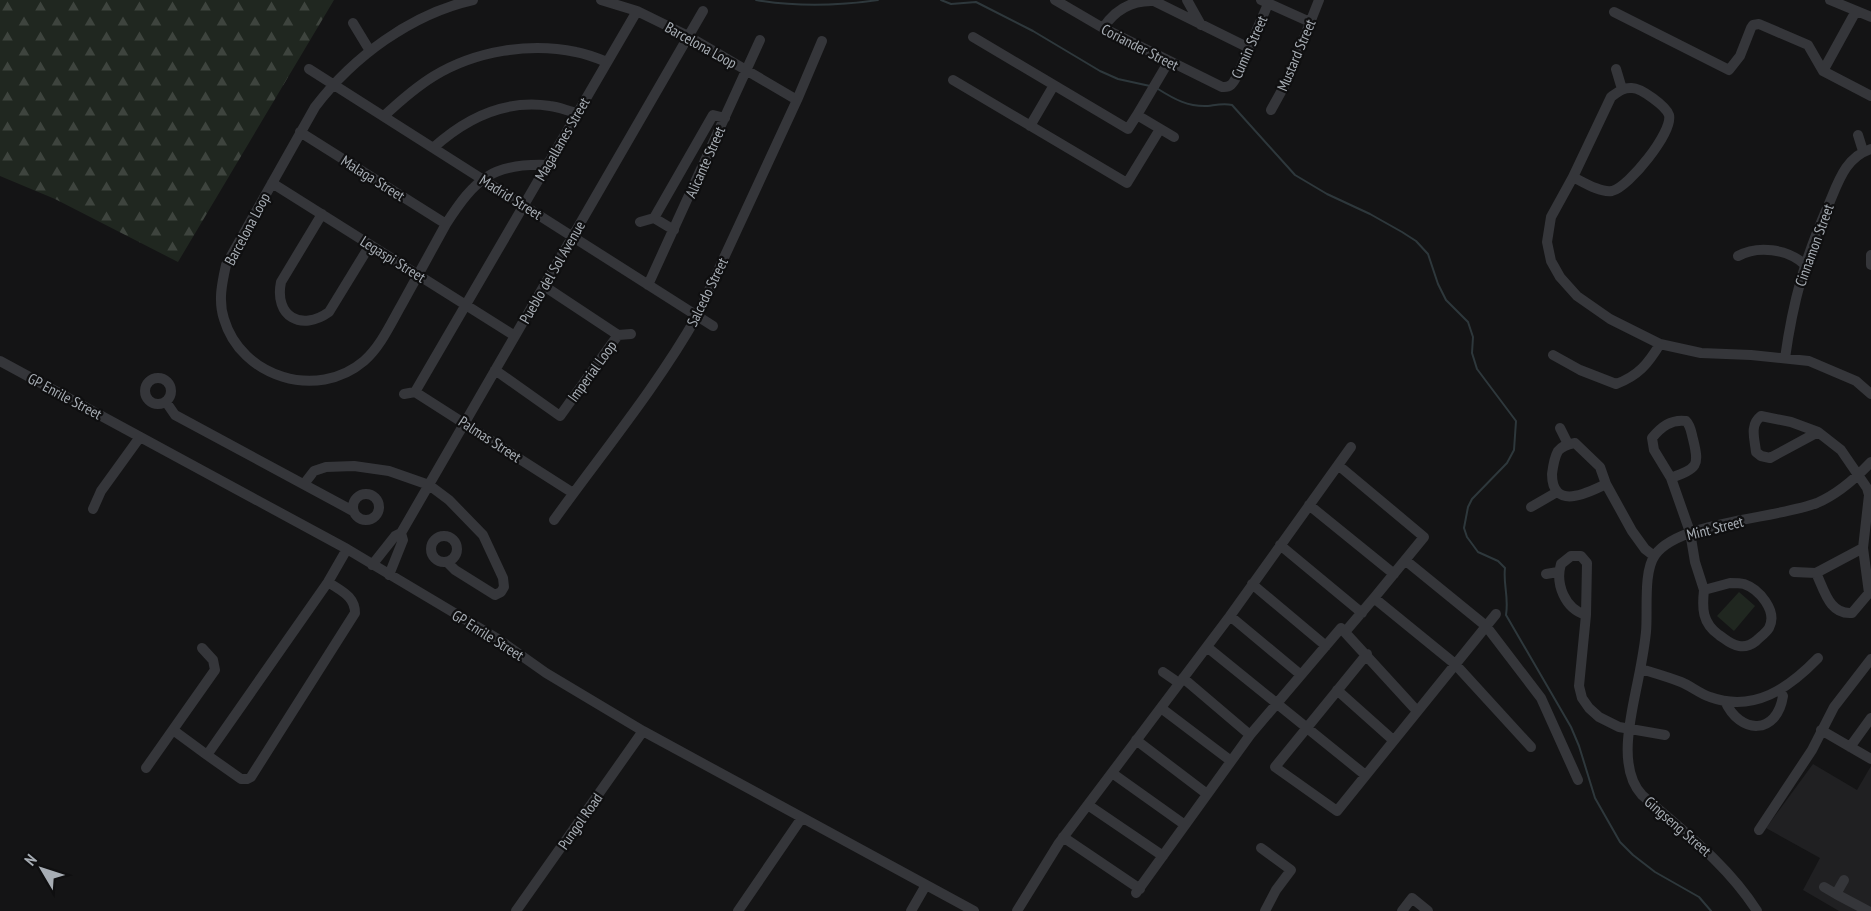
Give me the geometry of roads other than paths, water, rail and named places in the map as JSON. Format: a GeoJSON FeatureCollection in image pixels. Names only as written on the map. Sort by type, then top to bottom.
{"type":"FeatureCollection","features":[{"type":"Feature","properties":{"kind":"street","name":"Barcelona Loop"},"geometry":{"type":"LineString","coordinates":[[473,0],[458,3],[415,21],[370,51],[333,84],[300,132],[225,265],[220,291],[224,318],[233,340],[246,356],[268,372],[291,380],[318,381],[343,374],[364,361],[381,341],[446,224],[468,193],[482,179]]}},
{"type":"Feature","properties":{"kind":"street","name":"Barcelona Loop"},"geometry":{"type":"LineString","coordinates":[[601,0],[637,11],[688,36],[797,100]]}},
{"type":"Feature","properties":{"kind":"street","name":"Coriander Street"},"geometry":{"type":"LineString","coordinates":[[1055,0],[1071,4],[1103,28],[1222,87],[1228,87]]}},
{"type":"Feature","properties":{"kind":"street"},"geometry":{"type":"LineString","coordinates":[[1187,0],[1201,25]]}},
{"type":"Feature","properties":{"kind":"street","name":"Mustard Street"},"geometry":{"type":"LineString","coordinates":[[1271,110],[1287,81],[1319,0]]}},
{"type":"Feature","properties":{"kind":"street"},"geometry":{"type":"LineString","coordinates":[[1830,0],[1871,17]]}},
{"type":"Feature","properties":{"kind":"street"},"geometry":{"type":"LineString","coordinates":[[1103,28],[1121,9],[1129,5],[1154,1],[1249,48]]}},
{"type":"Feature","properties":{"kind":"street"},"geometry":{"type":"LineString","coordinates":[[1264,2],[1310,22]]}},
{"type":"Feature","properties":{"kind":"street","name":"Cumin Street"},"geometry":{"type":"LineString","coordinates":[[1228,87],[1233,84],[1249,48],[1264,2]]}},
{"type":"Feature","properties":{"kind":"street","name":"Magallanes Street"},"geometry":{"type":"LineString","coordinates":[[410,393],[466,305],[637,11]]}},
{"type":"Feature","properties":{"kind":"street","name":"Pueblo del Sol Avenue"},"geometry":{"type":"LineString","coordinates":[[372,565],[395,536],[401,533],[703,11]]}},
{"type":"Feature","properties":{"kind":"street"},"geometry":{"type":"LineString","coordinates":[[1823,71],[1856,11]]}},
{"type":"Feature","properties":{"kind":"street"},"geometry":{"type":"LineString","coordinates":[[1614,12],[1729,70],[1740,56],[1750,28],[1760,24],[1808,45],[1823,71],[1871,96]]}},
{"type":"Feature","properties":{"kind":"street"},"geometry":{"type":"LineString","coordinates":[[353,23],[370,51]]}},
{"type":"Feature","properties":{"kind":"street"},"geometry":{"type":"LineString","coordinates":[[973,37],[1128,129],[1169,61]]}},
{"type":"Feature","properties":{"kind":"street","name":"Alicante Street"},"geometry":{"type":"LineString","coordinates":[[648,285],[759,40]]}},
{"type":"Feature","properties":{"kind":"street","name":"Salcedo Street"},"geometry":{"type":"LineString","coordinates":[[554,520],[653,386],[681,344],[697,315],[822,41]]}},
{"type":"Feature","properties":{"kind":"street"},"geometry":{"type":"LineString","coordinates":[[384,116],[435,75],[468,60],[504,51],[540,48],[576,52],[607,62]]}},
{"type":"Feature","properties":{"kind":"street","name":"Madrid Street"},"geometry":{"type":"LineString","coordinates":[[309,69],[713,326]]}},
{"type":"Feature","properties":{"kind":"street"},"geometry":{"type":"LineString","coordinates":[[1616,69],[1622,89]]}},
{"type":"Feature","properties":{"kind":"street"},"geometry":{"type":"LineString","coordinates":[[952,80],[1127,183],[1160,129]]}},
{"type":"Feature","properties":{"kind":"street"},"geometry":{"type":"LineString","coordinates":[[1030,126],[1054,85]]}},
{"type":"Feature","properties":{"kind":"street"},"geometry":{"type":"LineString","coordinates":[[1573,177],[1610,191],[1617,189],[1630,179],[1669,125],[1669,114],[1660,103],[1634,88],[1622,89],[1611,97],[1551,217],[1547,242],[1551,261],[1560,277],[1577,296],[1610,320],[1660,344],[1701,353],[1809,361],[1856,381],[1871,394]]}},
{"type":"Feature","properties":{"kind":"street"},"geometry":{"type":"LineString","coordinates":[[433,148],[453,130],[483,114],[515,105],[549,105],[578,113]]}},
{"type":"Feature","properties":{"kind":"street"},"geometry":{"type":"LineString","coordinates":[[640,222],[654,218],[712,115],[724,118]]}},
{"type":"Feature","properties":{"kind":"street"},"geometry":{"type":"LineString","coordinates":[[1137,115],[1174,137]]}},
{"type":"Feature","properties":{"kind":"street","name":"Malaga Street"},"geometry":{"type":"LineString","coordinates":[[300,132],[446,224]]}},
{"type":"Feature","properties":{"kind":"street"},"geometry":{"type":"LineString","coordinates":[[1858,135],[1867,150]]}},
{"type":"Feature","properties":{"kind":"street","name":"Cinnamon Street"},"geometry":{"type":"LineString","coordinates":[[1785,358],[1789,329],[1804,264],[1843,170],[1867,150]]}},
{"type":"Feature","properties":{"kind":"street"},"geometry":{"type":"LineString","coordinates":[[482,179],[505,168],[533,164],[548,165]]}},
{"type":"Feature","properties":{"kind":"street","name":"Legaspi Street"},"geometry":{"type":"LineString","coordinates":[[272,183],[515,336]]}},
{"type":"Feature","properties":{"kind":"street"},"geometry":{"type":"LineString","coordinates":[[322,214],[281,282],[278,294],[281,304],[285,312],[294,319],[304,322],[318,320],[328,312],[370,245]]}},
{"type":"Feature","properties":{"kind":"street"},"geometry":{"type":"LineString","coordinates":[[654,218],[674,230]]}},
{"type":"Feature","properties":{"kind":"street"},"geometry":{"type":"LineString","coordinates":[[1738,256],[1751,251],[1779,251],[1797,258],[1804,264]]}},
{"type":"Feature","properties":{"kind":"street"},"geometry":{"type":"LineString","coordinates":[[1871,255],[1871,265]]}},
{"type":"Feature","properties":{"kind":"street","name":"Imperial Loop"},"geometry":{"type":"LineString","coordinates":[[495,370],[561,421],[618,335],[544,286]]}},
{"type":"Feature","properties":{"kind":"street"},"geometry":{"type":"LineString","coordinates":[[618,335],[631,334]]}},
{"type":"Feature","properties":{"kind":"street"},"geometry":{"type":"LineString","coordinates":[[1553,355],[1616,389],[1649,364],[1660,344]]}},
{"type":"Feature","properties":{"kind":"street","name":"GP Enrile Street"},"geometry":{"type":"LineString","coordinates":[[0,361],[347,549],[498,639],[546,673],[643,731],[801,819],[974,911]]}},
{"type":"Feature","properties":{"kind":"street","name":"Palmas Street"},"geometry":{"type":"LineString","coordinates":[[410,393],[465,423],[573,493]]}},
{"type":"Feature","properties":{"kind":"street"},"geometry":{"type":"LineString","coordinates":[[166,402],[175,415],[352,511]]}},
{"type":"Feature","properties":{"kind":"street"},"geometry":{"type":"LineString","coordinates":[[1816,573],[1824,594],[1844,614],[1852,613],[1869,593],[1863,548],[1868,488],[1841,450],[1818,432],[1791,422],[1761,416],[1754,418],[1756,452],[1770,458],[1818,432]]}},
{"type":"Feature","properties":{"kind":"street"},"geometry":{"type":"LineString","coordinates":[[1671,478],[1690,471],[1696,464],[1698,456],[1688,417],[1676,419],[1661,428],[1652,438],[1653,450],[1671,478],[1690,532],[1695,562],[1704,590],[1702,607],[1706,631],[1740,647],[1750,645],[1770,627],[1772,615],[1765,601],[1743,583],[1730,583],[1704,590]]}},
{"type":"Feature","properties":{"kind":"street"},"geometry":{"type":"LineString","coordinates":[[1560,428],[1568,444]]}},
{"type":"Feature","properties":{"kind":"street"},"geometry":{"type":"LineString","coordinates":[[93,509],[101,491],[140,437]]}},
{"type":"Feature","properties":{"kind":"street"},"geometry":{"type":"LineString","coordinates":[[1606,484],[1578,496],[1566,496],[1557,492],[1554,487],[1553,462],[1559,450],[1568,444],[1575,443],[1600,467],[1606,484],[1632,531],[1645,549],[1654,556],[1648,575],[1646,630],[1641,669],[1628,730]]}},
{"type":"Feature","properties":{"kind":"street"},"geometry":{"type":"LineString","coordinates":[[1017,911],[1064,837],[1230,616],[1351,447]]}},
{"type":"Feature","properties":{"kind":"street","name":"Mint Street"},"geometry":{"type":"LineString","coordinates":[[1654,556],[1666,544],[1690,532],[1805,507],[1836,493],[1858,476],[1871,462]]}},
{"type":"Feature","properties":{"kind":"street"},"geometry":{"type":"LineString","coordinates":[[1338,465],[1424,537],[1345,632]]}},
{"type":"Feature","properties":{"kind":"street"},"geometry":{"type":"LineString","coordinates":[[304,484],[314,471],[326,467],[354,466],[389,471],[429,485],[449,500],[483,535],[503,578],[504,587],[495,595],[455,570],[447,562]]}},
{"type":"Feature","properties":{"kind":"street"},"geometry":{"type":"LineString","coordinates":[[1531,507],[1557,492]]}},
{"type":"Feature","properties":{"kind":"street"},"geometry":{"type":"LineString","coordinates":[[1309,505],[1394,574]]}},
{"type":"Feature","properties":{"kind":"street","name":"Pueblo del Sol Avenue"},"geometry":{"type":"LineString","coordinates":[[389,575],[403,540],[401,533]]}},
{"type":"Feature","properties":{"kind":"street"},"geometry":{"type":"LineString","coordinates":[[1280,545],[1362,613]]}},
{"type":"Feature","properties":{"kind":"street"},"geometry":{"type":"LineString","coordinates":[[1794,572],[1816,573],[1863,548]]}},
{"type":"Feature","properties":{"kind":"street"},"geometry":{"type":"LineString","coordinates":[[207,755],[328,582],[347,549]]}},
{"type":"Feature","properties":{"kind":"street"},"geometry":{"type":"LineString","coordinates":[[1586,615],[1569,606],[1558,580],[1561,564],[1571,556],[1581,556],[1587,563],[1586,615],[1579,686],[1582,698],[1599,717],[1628,730],[1665,735]]}},
{"type":"Feature","properties":{"kind":"street"},"geometry":{"type":"LineString","coordinates":[[1405,560],[1486,626],[1540,698],[1578,780]]}},
{"type":"Feature","properties":{"kind":"street"},"geometry":{"type":"LineString","coordinates":[[1546,574],[1558,572]]}},
{"type":"Feature","properties":{"kind":"street"},"geometry":{"type":"LineString","coordinates":[[173,730],[241,779],[251,777],[355,613],[355,604],[349,596],[328,582]]}},
{"type":"Feature","properties":{"kind":"street"},"geometry":{"type":"LineString","coordinates":[[1252,584],[1326,646]]}},
{"type":"Feature","properties":{"kind":"street"},"geometry":{"type":"LineString","coordinates":[[1374,598],[1455,664],[1531,747]]}},
{"type":"Feature","properties":{"kind":"street"},"geometry":{"type":"LineString","coordinates":[[1367,654],[1275,767],[1337,811],[1364,774],[1496,614]]}},
{"type":"Feature","properties":{"kind":"street"},"geometry":{"type":"LineString","coordinates":[[1230,616],[1301,675]]}},
{"type":"Feature","properties":{"kind":"street"},"geometry":{"type":"LineString","coordinates":[[1064,837],[1138,891],[1250,735],[1341,628],[1417,711]]}},
{"type":"Feature","properties":{"kind":"street"},"geometry":{"type":"LineString","coordinates":[[1207,647],[1364,774]]}},
{"type":"Feature","properties":{"kind":"street"},"geometry":{"type":"LineString","coordinates":[[146,768],[215,670],[213,660],[202,648]]}},
{"type":"Feature","properties":{"kind":"street"},"geometry":{"type":"LineString","coordinates":[[1641,669],[1682,683],[1710,697],[1725,701],[1751,701],[1780,691],[1818,658]]}},
{"type":"Feature","properties":{"kind":"street"},"geometry":{"type":"LineString","coordinates":[[1759,830],[1812,750],[1834,707],[1871,659]]}},
{"type":"Feature","properties":{"kind":"street"},"geometry":{"type":"LineString","coordinates":[[1163,672],[1181,681],[1250,735]]}},
{"type":"Feature","properties":{"kind":"street"},"geometry":{"type":"LineString","coordinates":[[1338,690],[1393,740]]}},
{"type":"Feature","properties":{"kind":"street"},"geometry":{"type":"LineString","coordinates":[[1725,701],[1736,719],[1758,729],[1778,714],[1783,696],[1780,691]]}},
{"type":"Feature","properties":{"kind":"street"},"geometry":{"type":"LineString","coordinates":[[1161,708],[1231,761]]}},
{"type":"Feature","properties":{"kind":"street"},"geometry":{"type":"LineString","coordinates":[[1850,747],[1871,718]]}},
{"type":"Feature","properties":{"kind":"street","name":"Gingseng Street"},"geometry":{"type":"LineString","coordinates":[[1628,730],[1629,766],[1635,788],[1719,862],[1757,911]]}},
{"type":"Feature","properties":{"kind":"street"},"geometry":{"type":"LineString","coordinates":[[1821,730],[1871,759]]}},
{"type":"Feature","properties":{"kind":"street","name":"Pungol Road"},"geometry":{"type":"LineString","coordinates":[[516,911],[643,731]]}},
{"type":"Feature","properties":{"kind":"street"},"geometry":{"type":"LineString","coordinates":[[1136,740],[1207,794]]}},
{"type":"Feature","properties":{"kind":"street"},"geometry":{"type":"LineString","coordinates":[[1112,772],[1185,825]]}},
{"type":"Feature","properties":{"kind":"street"},"geometry":{"type":"LineString","coordinates":[[1088,805],[1163,856]]}},
{"type":"Feature","properties":{"kind":"street"},"geometry":{"type":"LineString","coordinates":[[738,911],[801,819]]}},
{"type":"Feature","properties":{"kind":"street"},"geometry":{"type":"LineString","coordinates":[[1261,848],[1291,870],[1276,890],[1265,911]]}},
{"type":"Feature","properties":{"kind":"street"},"geometry":{"type":"LineString","coordinates":[[1836,894],[1844,880]]}},
{"type":"Feature","properties":{"kind":"street"},"geometry":{"type":"LineString","coordinates":[[911,911],[926,885]]}},
{"type":"Feature","properties":{"kind":"street"},"geometry":{"type":"LineString","coordinates":[[1824,888],[1868,911]]}},
{"type":"Feature","properties":{"kind":"street"},"geometry":{"type":"LineString","coordinates":[[1402,911],[1412,898],[1428,911]]}},
{"type":"Feature","properties":{"kind":"waterway"},"geometry":{"type":"LineString","coordinates":[[756,0],[817,5],[878,0]]}},
{"type":"Feature","properties":{"kind":"waterway"},"geometry":{"type":"LineString","coordinates":[[941,0],[951,4],[976,2],[1033,31],[1100,71],[1118,79],[1150,86]]}},
{"type":"Feature","properties":{"kind":"waterway"},"geometry":{"type":"LineString","coordinates":[[1158,89],[1188,104],[1232,105],[1295,175],[1402,232],[1416,241],[1428,254],[1446,300],[1468,322],[1473,337],[1472,353],[1477,369],[1516,421],[1514,450],[1507,463],[1472,499],[1468,507],[1464,528],[1467,537],[1478,552],[1498,561],[1505,568],[1506,615],[1571,727],[1595,798],[1620,842],[1655,872],[1699,897],[1711,911]]}}]}
